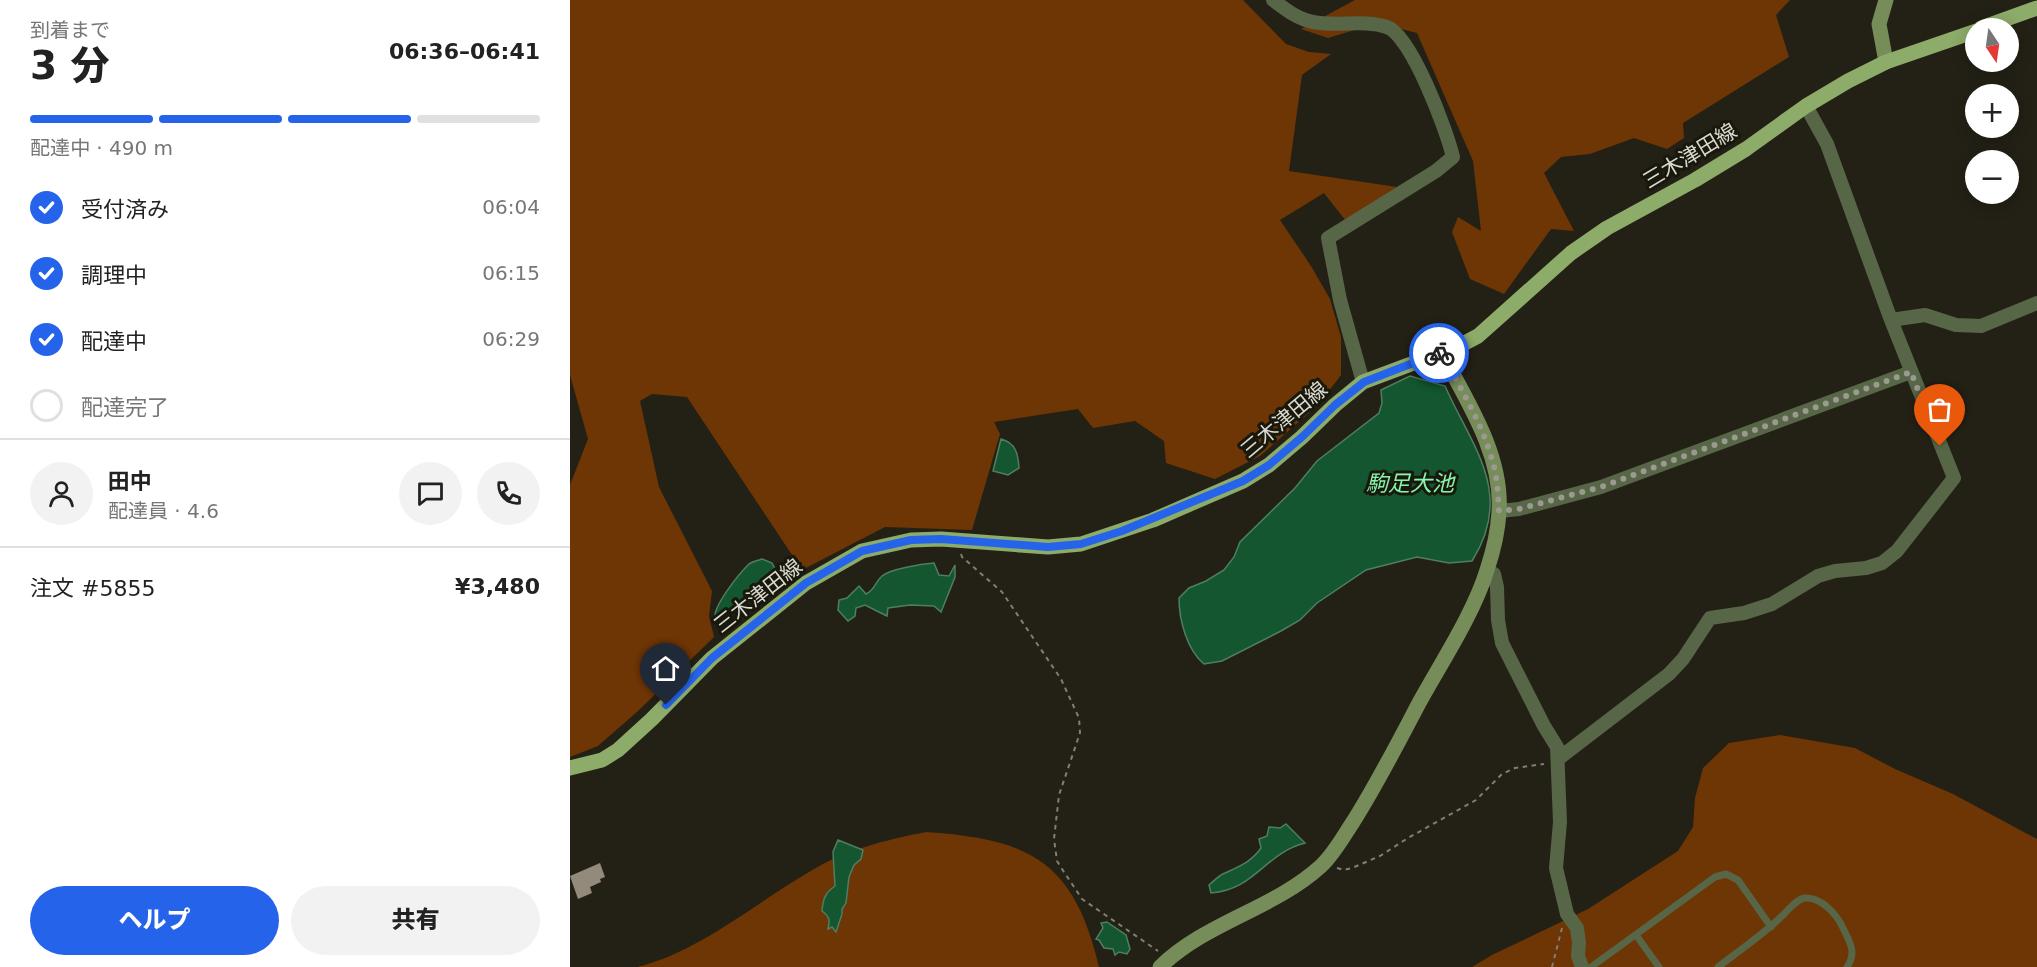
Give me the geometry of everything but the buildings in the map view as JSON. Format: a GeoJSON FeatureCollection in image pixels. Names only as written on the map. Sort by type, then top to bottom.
{"type":"FeatureCollection","features":[{"type":"Feature","properties":{"kind":"main road"},"geometry":{"type":"LineString","coordinates":[[2009,18],[2037,8]]}},
{"type":"Feature","properties":{"kind":"main road","name":"三木津田線"},"geometry":{"type":"LineString","coordinates":[[570,768],[602,760],[618,750],[712,658],[806,583],[862,551],[911,540],[960,540],[1048,547],[1081,544],[1153,520],[1243,481],[1269,465],[1364,382],[1478,336],[1571,253],[1607,228],[1695,180],[1806,106],[1848,81],[1886,63],[1965,35]]}},
{"type":"Feature","properties":{"kind":"street"},"geometry":{"type":"LineString","coordinates":[[1273,0],[1298,17],[1312,22],[1362,23],[1388,27],[1398,34],[1410,52],[1449,138],[1453,157],[1436,171],[1328,238],[1340,300],[1364,382]]}},
{"type":"Feature","properties":{"kind":"street"},"geometry":{"type":"LineString","coordinates":[[1886,0],[1879,24],[1886,63]]}},
{"type":"Feature","properties":{"kind":"street"},"geometry":{"type":"LineString","coordinates":[[1558,759],[1669,674],[1683,659],[1710,618],[1744,613],[1772,604],[1818,576],[1882,563],[1897,551],[1953,478],[1891,320],[1827,144],[1806,106]]}},
{"type":"Feature","properties":{"kind":"street"},"geometry":{"type":"LineString","coordinates":[[1891,320],[1925,315],[1956,325],[1981,326],[2037,303]]}},
{"type":"Feature","properties":{"kind":"street"},"geometry":{"type":"LineString","coordinates":[[1160,967],[1172,955],[1293,887],[1322,865],[1338,845],[1369,796],[1466,617],[1487,571],[1495,541],[1499,511],[1497,483],[1491,457],[1477,419],[1441,352]]}},
{"type":"Feature","properties":{"kind":"street"},"geometry":{"type":"LineString","coordinates":[[1499,511],[1519,509],[1601,487],[1911,372]]}},
{"type":"Feature","properties":{"kind":"street"},"geometry":{"type":"LineString","coordinates":[[1487,571],[1494,573],[1497,587],[1498,620],[1502,643],[1557,747],[1560,822],[1556,868],[1567,914],[1577,928],[1578,956],[1582,967]]}},
{"type":"Feature","properties":{"kind":"lane"},"geometry":{"type":"LineString","coordinates":[[1591,967],[1715,878],[1726,874],[1738,880],[1771,927]]}},
{"type":"Feature","properties":{"kind":"lane"},"geometry":{"type":"LineString","coordinates":[[1718,967],[1771,927],[1804,898],[1821,901],[1841,923],[1851,946],[1852,959],[1847,967]]}},
{"type":"Feature","properties":{"kind":"lane"},"geometry":{"type":"LineString","coordinates":[[1636,935],[1659,967]]}},
{"type":"Feature","properties":{"kind":"path"},"geometry":{"type":"LineString","coordinates":[[960,540],[962,557],[1002,592],[1062,679],[1080,718],[1080,733],[1059,795],[1054,839],[1058,861],[1062,869],[1082,899],[1155,950],[1172,955]]}},
{"type":"Feature","properties":{"kind":"path"},"geometry":{"type":"LineString","coordinates":[[1322,865],[1344,870],[1371,860],[1476,800],[1502,774],[1515,768],[1543,764],[1558,759]]}},
{"type":"Feature","properties":{"kind":"path"},"geometry":{"type":"LineString","coordinates":[[1552,967],[1567,914]]}},
{"type":"Feature","properties":{"kind":"shaded area"},"geometry":{"type":"Polygon","coordinates":[[[570,0],[1243,0],[1286,44],[1309,52],[1331,54],[1302,75],[1289,171],[1397,187],[1346,221],[1324,193],[1280,220],[1330,299],[1341,337],[1341,375],[1319,404],[1260,456],[1215,479],[1166,463],[1164,441],[1135,421],[1093,428],[1078,409],[994,422],[1000,434],[972,530],[885,527],[802,570],[687,397],[652,394],[640,401],[659,487],[712,591],[709,616],[714,637],[638,711],[598,746],[570,757],[570,485],[588,439],[570,375],[570,0]]]}},
{"type":"Feature","properties":{"kind":"shaded area"},"geometry":{"type":"Polygon","coordinates":[[[1355,0],[1790,0],[1776,15],[1789,57],[1683,123],[1684,138],[1667,149],[1634,138],[1590,154],[1561,157],[1544,173],[1574,231],[1551,229],[1504,294],[1470,279],[1452,232],[1458,217],[1481,231],[1473,161],[1417,33],[1378,23],[1328,38],[1301,29],[1355,0]]]}},
{"type":"Feature","properties":{"kind":"shaded area"},"geometry":{"type":"Polygon","coordinates":[[[1780,735],[1855,748],[1895,769],[1953,794],[2037,839],[2037,967],[1472,967],[1588,909],[1678,851],[1693,827],[1695,798],[1703,768],[1729,743],[1780,735]]]}},
{"type":"Feature","properties":{"kind":"shaded area"},"geometry":{"type":"Polygon","coordinates":[[[926,832],[962,835],[993,841],[1020,850],[1042,862],[1061,880],[1076,902],[1089,931],[1099,967],[637,967],[682,951],[704,939],[823,864],[880,842],[926,832]]]}},
{"type":"Feature","properties":{"kind":"water","name":"駒足大池"},"geometry":{"type":"Polygon","coordinates":[[[1410,376],[1445,386],[1485,471],[1490,514],[1484,536],[1472,561],[1449,563],[1417,557],[1366,570],[1317,603],[1300,620],[1222,661],[1204,664],[1193,651],[1185,634],[1179,598],[1189,588],[1224,570],[1234,557],[1240,542],[1295,488],[1317,461],[1379,413],[1382,403],[1381,390],[1410,376]]]}},
{"type":"Feature","properties":{"kind":"water"},"geometry":{"type":"Polygon","coordinates":[[[1001,439],[1013,446],[1018,458],[1019,468],[1008,475],[993,471],[1001,439]]]}},
{"type":"Feature","properties":{"kind":"water"},"geometry":{"type":"Polygon","coordinates":[[[762,559],[772,563],[777,573],[735,607],[715,618],[718,606],[727,590],[750,564],[762,559]]]}},
{"type":"Feature","properties":{"kind":"water"},"geometry":{"type":"Polygon","coordinates":[[[934,563],[939,575],[949,576],[955,565],[955,577],[941,612],[934,606],[910,605],[888,608],[887,616],[865,605],[856,608],[855,616],[848,621],[838,610],[839,600],[847,598],[859,586],[866,594],[886,573],[934,563]]]}},
{"type":"Feature","properties":{"kind":"water"},"geometry":{"type":"Polygon","coordinates":[[[1286,824],[1305,843],[1280,855],[1239,885],[1211,893],[1209,885],[1217,878],[1245,863],[1257,853],[1261,848],[1259,839],[1267,836],[1269,827],[1280,828],[1286,824]]]}},
{"type":"Feature","properties":{"kind":"water"},"geometry":{"type":"Polygon","coordinates":[[[838,840],[863,850],[861,859],[854,865],[849,877],[846,903],[842,909],[836,932],[832,927],[828,929],[829,919],[822,911],[825,897],[835,886],[833,852],[838,840]]]}},
{"type":"Feature","properties":{"kind":"water"},"geometry":{"type":"Polygon","coordinates":[[[1107,922],[1126,935],[1130,949],[1127,954],[1119,952],[1115,955],[1113,949],[1104,948],[1096,939],[1103,928],[1101,923],[1107,922]]]}},
{"type":"Feature","properties":{"kind":"way so far"},"geometry":{"type":"LineString","coordinates":[[1439,353],[1441,352],[1477,419],[1491,457],[1497,483],[1499,511],[1519,509],[1601,487],[1911,372],[1940,446]]}},
{"type":"Feature","properties":{"kind":"route"},"geometry":{"type":"LineString","coordinates":[[666,705],[712,658],[806,583],[862,551],[911,540],[941,539],[1048,547],[1081,544],[1122,531],[1202,500],[1243,481],[1269,465],[1364,382],[1439,353]]}}]}
